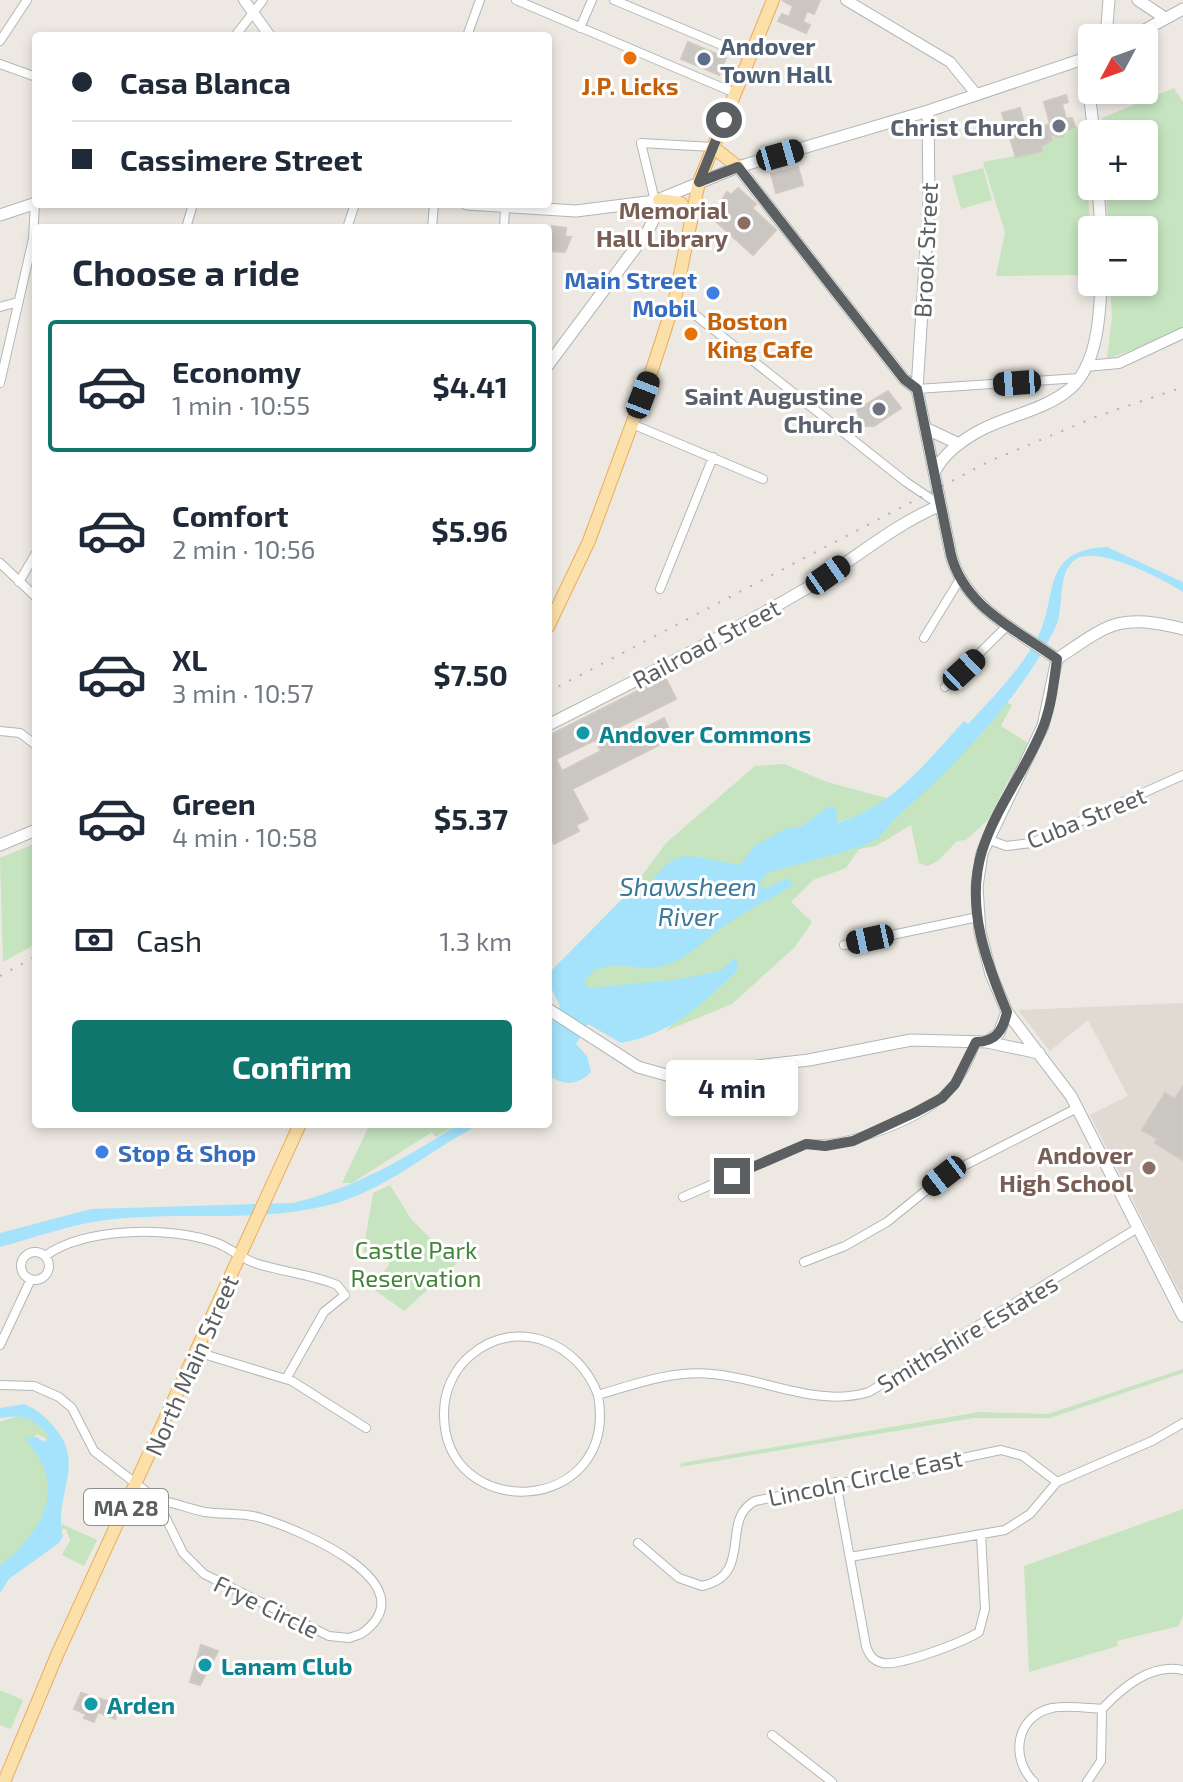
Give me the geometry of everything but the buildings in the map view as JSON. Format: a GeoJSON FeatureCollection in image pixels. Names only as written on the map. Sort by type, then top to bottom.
{"type":"FeatureCollection","features":[{"type":"Feature","properties":{"kind":"main road"},"geometry":{"type":"LineString","coordinates":[[552,619],[580,562],[632,424],[675,299],[699,182],[773,0]]}},
{"type":"Feature","properties":{"kind":"main road"},"geometry":{"type":"LineString","coordinates":[[1107,24],[1109,0]]}},
{"type":"Feature","properties":{"kind":"main road"},"geometry":{"type":"LineString","coordinates":[[1138,0],[1165,18]]}},
{"type":"Feature","properties":{"kind":"main road"},"geometry":{"type":"LineString","coordinates":[[1154,24],[1183,9]]}},
{"type":"Feature","properties":{"kind":"main road"},"geometry":{"type":"LineString","coordinates":[[655,201],[738,167],[928,111],[1078,61]]}},
{"type":"Feature","properties":{"kind":"main road","name":"Brook Street"},"geometry":{"type":"LineString","coordinates":[[928,111],[929,201],[917,389],[960,579]]}},
{"type":"Feature","properties":{"kind":"main road"},"geometry":{"type":"LineString","coordinates":[[713,147],[738,167],[904,379],[917,389]]}},
{"type":"Feature","properties":{"kind":"main road"},"geometry":{"type":"LineString","coordinates":[[552,360],[648,231],[655,216],[655,201]]}},
{"type":"Feature","properties":{"kind":"main road"},"geometry":{"type":"LineString","coordinates":[[505,208],[589,211],[655,201],[681,203],[691,222]]}},
{"type":"Feature","properties":{"kind":"main road"},"geometry":{"type":"LineString","coordinates":[[1,212],[32,204]]}},
{"type":"Feature","properties":{"kind":"main road"},"geometry":{"type":"LineString","coordinates":[[935,471],[959,444],[1004,419],[1061,395],[1079,378],[1086,366],[1096,331],[1100,296]]}},
{"type":"Feature","properties":{"kind":"main road"},"geometry":{"type":"LineString","coordinates":[[925,428],[959,444]]}},
{"type":"Feature","properties":{"kind":"main road","name":"Railroad Street"},"geometry":{"type":"LineString","coordinates":[[552,723],[759,616],[828,575],[889,532],[941,505]]}},
{"type":"Feature","properties":{"kind":"main road"},"geometry":{"type":"LineString","coordinates":[[960,579],[971,595],[1007,626],[1053,655]]}},
{"type":"Feature","properties":{"kind":"main road"},"geometry":{"type":"LineString","coordinates":[[1053,655],[1124,620],[1145,620],[1183,629]]}},
{"type":"Feature","properties":{"kind":"main road"},"geometry":{"type":"LineString","coordinates":[[1053,655],[1043,726],[987,839],[978,869],[978,917],[984,952],[1007,1012],[1077,1108],[1183,1316]]}},
{"type":"Feature","properties":{"kind":"main road"},"geometry":{"type":"LineString","coordinates":[[0,845],[32,832]]}},
{"type":"Feature","properties":{"kind":"main road"},"geometry":{"type":"LineString","coordinates":[[552,1011],[638,1067],[670,1076],[809,1060],[911,1040],[982,1042],[1039,1053]]}},
{"type":"Feature","properties":{"kind":"main road"},"geometry":{"type":"LineString","coordinates":[[982,1042],[999,1033],[1007,1012]]}},
{"type":"Feature","properties":{"kind":"main road","name":"North Main Street"},"geometry":{"type":"LineString","coordinates":[[4,1782],[57,1655],[298,1128]]}},
{"type":"Feature","properties":{"kind":"street"},"geometry":{"type":"LineString","coordinates":[[0,41],[27,0]]}},
{"type":"Feature","properties":{"kind":"street"},"geometry":{"type":"LineString","coordinates":[[244,0],[267,32]]}},
{"type":"Feature","properties":{"kind":"street"},"geometry":{"type":"LineString","coordinates":[[238,32],[263,0]]}},
{"type":"Feature","properties":{"kind":"street"},"geometry":{"type":"LineString","coordinates":[[468,32],[480,0]]}},
{"type":"Feature","properties":{"kind":"street"},"geometry":{"type":"LineString","coordinates":[[516,0],[735,93]]}},
{"type":"Feature","properties":{"kind":"street"},"geometry":{"type":"LineString","coordinates":[[580,28],[592,0]]}},
{"type":"Feature","properties":{"kind":"street"},"geometry":{"type":"LineString","coordinates":[[614,0],[750,57]]}},
{"type":"Feature","properties":{"kind":"street"},"geometry":{"type":"LineString","coordinates":[[846,0],[950,62],[977,95]]}},
{"type":"Feature","properties":{"kind":"street"},"geometry":{"type":"LineString","coordinates":[[0,64],[32,76]]}},
{"type":"Feature","properties":{"kind":"street"},"geometry":{"type":"LineString","coordinates":[[655,201],[641,143],[713,147]]}},
{"type":"Feature","properties":{"kind":"street"},"geometry":{"type":"LineString","coordinates":[[504,224],[505,208]]}},
{"type":"Feature","properties":{"kind":"street"},"geometry":{"type":"LineString","coordinates":[[0,383],[32,243]]}},
{"type":"Feature","properties":{"kind":"street"},"geometry":{"type":"LineString","coordinates":[[675,299],[906,482],[941,505]]}},
{"type":"Feature","properties":{"kind":"street"},"geometry":{"type":"LineString","coordinates":[[0,307],[18,302]]}},
{"type":"Feature","properties":{"kind":"street"},"geometry":{"type":"LineString","coordinates":[[1086,366],[1119,363],[1183,333]]}},
{"type":"Feature","properties":{"kind":"street"},"geometry":{"type":"LineString","coordinates":[[917,389],[1079,378]]}},
{"type":"Feature","properties":{"kind":"street"},"geometry":{"type":"LineString","coordinates":[[632,424],[763,479]]}},
{"type":"Feature","properties":{"kind":"street"},"geometry":{"type":"LineString","coordinates":[[660,589],[713,457]]}},
{"type":"Feature","properties":{"kind":"street"},"geometry":{"type":"LineString","coordinates":[[19,582],[32,560]]}},
{"type":"Feature","properties":{"kind":"street"},"geometry":{"type":"LineString","coordinates":[[0,563],[32,593]]}},
{"type":"Feature","properties":{"kind":"street"},"geometry":{"type":"LineString","coordinates":[[924,638],[960,579]]}},
{"type":"Feature","properties":{"kind":"street"},"geometry":{"type":"LineString","coordinates":[[945,687],[1007,626]]}},
{"type":"Feature","properties":{"kind":"street"},"geometry":{"type":"LineString","coordinates":[[0,731],[20,733],[32,742]]}},
{"type":"Feature","properties":{"kind":"street","name":"Cuba Street"},"geometry":{"type":"LineString","coordinates":[[987,839],[1006,846],[1032,843],[1183,775]]}},
{"type":"Feature","properties":{"kind":"street"},"geometry":{"type":"LineString","coordinates":[[844,945],[978,917]]}},
{"type":"Feature","properties":{"kind":"street"},"geometry":{"type":"LineString","coordinates":[[683,1197],[806,1144],[825,1146],[853,1141],[916,1112],[942,1098],[955,1084],[982,1042]]}},
{"type":"Feature","properties":{"kind":"street"},"geometry":{"type":"LineString","coordinates":[[804,1262],[845,1246],[887,1222],[944,1176],[1077,1108]]}},
{"type":"Feature","properties":{"kind":"street","name":"Smithshire Estates"},"geometry":{"type":"LineString","coordinates":[[598,1395],[654,1378],[713,1374],[823,1395],[853,1396],[869,1392],[1136,1229]]}},
{"type":"Feature","properties":{"kind":"street"},"geometry":{"type":"LineString","coordinates":[[45,1256],[47,1272],[42,1278],[31,1279],[23,1273],[22,1260],[32,1252],[45,1256],[58,1248],[103,1236],[154,1232],[199,1237],[239,1256],[337,1285],[345,1295],[324,1312],[286,1379]]}},
{"type":"Feature","properties":{"kind":"street"},"geometry":{"type":"LineString","coordinates":[[0,1345],[31,1279]]}},
{"type":"Feature","properties":{"kind":"street"},"geometry":{"type":"LineString","coordinates":[[527,1336],[562,1347],[581,1362],[598,1395],[599,1431],[590,1454],[565,1481],[542,1491],[517,1493],[482,1482],[456,1456],[446,1434],[446,1397],[455,1374],[480,1348],[502,1338],[527,1336]]}},
{"type":"Feature","properties":{"kind":"street"},"geometry":{"type":"LineString","coordinates":[[197,1352],[286,1379],[319,1395],[366,1428]]}},
{"type":"Feature","properties":{"kind":"street","name":"Frye Circle"},"geometry":{"type":"LineString","coordinates":[[0,1385],[34,1386],[59,1397],[72,1408],[94,1451],[157,1500],[209,1513],[262,1518],[348,1559],[374,1581],[380,1600],[378,1613],[361,1634],[337,1638],[260,1603],[193,1565],[179,1545],[157,1500]]}},
{"type":"Feature","properties":{"kind":"street"},"geometry":{"type":"LineString","coordinates":[[850,1557],[1005,1530],[1030,1514],[1057,1482],[1152,1441],[1183,1423]]}},
{"type":"Feature","properties":{"kind":"street","name":"Lincoln Circle East"},"geometry":{"type":"LineString","coordinates":[[638,1543],[684,1582],[696,1586],[709,1585],[721,1579],[732,1565],[739,1520],[747,1506],[836,1482],[1001,1450],[1023,1456],[1057,1482]]}},
{"type":"Feature","properties":{"kind":"street"},"geometry":{"type":"LineString","coordinates":[[836,1482],[869,1654],[879,1662],[897,1662],[979,1632],[985,1609],[981,1534]]}},
{"type":"Feature","properties":{"kind":"street"},"geometry":{"type":"LineString","coordinates":[[1034,1782],[1022,1767],[1018,1751],[1021,1734],[1030,1720],[1052,1708],[1102,1709],[1126,1686],[1152,1672],[1170,1668],[1183,1670]]}},
{"type":"Feature","properties":{"kind":"street"},"geometry":{"type":"LineString","coordinates":[[1087,1782],[1101,1761],[1102,1709]]}},
{"type":"Feature","properties":{"kind":"street"},"geometry":{"type":"LineString","coordinates":[[772,1735],[832,1782]]}},
{"type":"Feature","properties":{"kind":"shaded area","name":"Andover High School"},"geometry":{"type":"Polygon","coordinates":[[[1183,1003],[1183,1299],[1090,1115],[1128,1096],[1088,1020],[1050,1051],[1018,1010],[1183,1003]]]}},
{"type":"Feature","properties":{"kind":"green space"},"geometry":{"type":"Polygon","coordinates":[[[1174,88],[1183,102],[1183,327],[1162,339],[1107,359],[1112,317],[1111,296],[1158,296],[1158,216],[1107,216],[1107,200],[1158,200],[1158,120],[1102,118],[1136,104],[1158,104],[1158,95],[1174,88]]]}},
{"type":"Feature","properties":{"kind":"green space"},"geometry":{"type":"Polygon","coordinates":[[[1078,127],[1078,200],[1088,200],[1089,216],[1078,216],[1078,275],[996,276],[1005,232],[983,162],[1042,151],[1043,143],[1051,137],[1062,137],[1066,130],[1078,127]]]}},
{"type":"Feature","properties":{"kind":"green space"},"geometry":{"type":"Polygon","coordinates":[[[983,168],[992,200],[961,209],[952,176],[983,168]]]}},
{"type":"Feature","properties":{"kind":"green space"},"geometry":{"type":"Polygon","coordinates":[[[1006,702],[1012,705],[1001,726],[1028,743],[988,820],[966,840],[957,841],[938,861],[927,866],[919,863],[911,825],[876,846],[859,849],[846,868],[813,880],[791,902],[812,922],[795,947],[732,1004],[666,1031],[678,1018],[568,984],[608,963],[656,967],[743,888],[773,867],[843,844],[992,720],[1006,702]]]}},
{"type":"Feature","properties":{"kind":"green space"},"geometry":{"type":"Polygon","coordinates":[[[784,764],[827,782],[890,799],[859,816],[835,823],[727,883],[655,906],[631,890],[667,842],[755,766],[784,764]]]}},
{"type":"Feature","properties":{"kind":"green space"},"geometry":{"type":"Polygon","coordinates":[[[32,845],[32,946],[3,962],[0,858],[32,845]]]}},
{"type":"Feature","properties":{"kind":"green space"},"geometry":{"type":"Polygon","coordinates":[[[368,1128],[451,1128],[436,1137],[432,1132],[352,1183],[342,1183],[368,1128]]]}},
{"type":"Feature","properties":{"kind":"green space","name":"Castle Park Reservation"},"geometry":{"type":"Polygon","coordinates":[[[390,1185],[411,1219],[456,1264],[404,1311],[372,1288],[389,1265],[388,1251],[376,1245],[363,1253],[373,1193],[390,1185]]]}},
{"type":"Feature","properties":{"kind":"green space"},"geometry":{"type":"Polygon","coordinates":[[[1183,1369],[1183,1373],[1050,1418],[974,1418],[680,1467],[681,1463],[979,1412],[1048,1414],[1183,1369]]]}},
{"type":"Feature","properties":{"kind":"green space"},"geometry":{"type":"Polygon","coordinates":[[[36,1410],[53,1442],[37,1434],[32,1439],[60,1479],[40,1524],[0,1574],[0,1422],[36,1410]]]}},
{"type":"Feature","properties":{"kind":"green space"},"geometry":{"type":"Polygon","coordinates":[[[1183,1509],[1183,1615],[1179,1626],[1117,1641],[1118,1646],[1029,1672],[1024,1566],[1183,1509]]]}},
{"type":"Feature","properties":{"kind":"green space"},"geometry":{"type":"Polygon","coordinates":[[[62,1524],[97,1540],[84,1566],[62,1555],[70,1540],[66,1529],[59,1530],[62,1524]]]}},
{"type":"Feature","properties":{"kind":"green space"},"geometry":{"type":"Polygon","coordinates":[[[0,1690],[23,1700],[11,1729],[0,1725],[0,1690]]]}},
{"type":"Feature","properties":{"kind":"water","name":"Shawsheen River"},"geometry":{"type":"Polygon","coordinates":[[[1107,547],[1183,582],[1183,592],[1146,572],[1114,560],[1099,556],[1076,559],[1063,580],[1056,626],[1007,704],[883,834],[869,843],[767,873],[759,884],[765,889],[787,878],[794,884],[721,928],[679,960],[649,968],[608,966],[591,974],[584,982],[588,988],[675,980],[720,971],[735,958],[738,965],[736,972],[697,1007],[655,1033],[621,1043],[588,1024],[576,1044],[587,1056],[591,1072],[573,1082],[552,1079],[552,1021],[560,1006],[552,990],[552,970],[631,890],[642,897],[673,860],[693,857],[740,865],[754,846],[788,828],[801,827],[828,807],[836,808],[837,823],[857,816],[892,795],[964,721],[968,724],[1019,666],[1042,628],[1060,568],[1069,557],[1085,550],[1107,547]]]}},
{"type":"Feature","properties":{"kind":"water"},"geometry":{"type":"Polygon","coordinates":[[[453,1128],[473,1128],[367,1191],[325,1206],[243,1216],[106,1220],[0,1247],[0,1233],[91,1209],[293,1203],[338,1189],[419,1149],[453,1128]]]}},
{"type":"Feature","properties":{"kind":"water"},"geometry":{"type":"Polygon","coordinates":[[[24,1404],[47,1419],[65,1444],[68,1470],[62,1509],[63,1536],[59,1543],[9,1579],[0,1593],[0,1566],[31,1534],[45,1508],[48,1493],[42,1464],[26,1438],[37,1437],[44,1442],[49,1435],[27,1418],[0,1418],[0,1408],[24,1404]]]}},
{"type":"Feature","properties":{"kind":"railway"},"geometry":{"type":"LineString","coordinates":[[552,690],[990,461],[1098,416],[1183,387]]}},
{"type":"Feature","properties":{"kind":"railway"},"geometry":{"type":"LineString","coordinates":[[0,976],[32,958]]}},
{"type":"Feature","properties":{"kind":"place","name":"J.P. Licks"},"geometry":{"type":"Point","coordinates":[630,58]}},
{"type":"Feature","properties":{"kind":"place","name":"Andover Town Hall"},"geometry":{"type":"Point","coordinates":[704,59]}},
{"type":"Feature","properties":{"kind":"place","name":"Christ Church"},"geometry":{"type":"Point","coordinates":[1059,126]}},
{"type":"Feature","properties":{"kind":"place","name":"Memorial Hall Library"},"geometry":{"type":"Point","coordinates":[744,223]}},
{"type":"Feature","properties":{"kind":"place","name":"Main Street Mobil"},"geometry":{"type":"Point","coordinates":[713,293]}},
{"type":"Feature","properties":{"kind":"place","name":"Boston King Cafe"},"geometry":{"type":"Point","coordinates":[691,334]}},
{"type":"Feature","properties":{"kind":"place","name":"Saint Augustine Church"},"geometry":{"type":"Point","coordinates":[879,409]}},
{"type":"Feature","properties":{"kind":"place","name":"Andover Commons"},"geometry":{"type":"Point","coordinates":[583,733]}},
{"type":"Feature","properties":{"kind":"place","name":"Stop & Shop"},"geometry":{"type":"Point","coordinates":[102,1152]}},
{"type":"Feature","properties":{"kind":"place","name":"Andover High School"},"geometry":{"type":"Point","coordinates":[1149,1168]}},
{"type":"Feature","properties":{"kind":"place","name":"Lanam Club"},"geometry":{"type":"Point","coordinates":[205,1665]}},
{"type":"Feature","properties":{"kind":"place","name":"Arden"},"geometry":{"type":"Point","coordinates":[91,1704]}},
{"type":"Feature","properties":{"kind":"route"},"geometry":{"type":"LineString","coordinates":[[724,120],[699,182],[738,167],[904,379],[917,389],[951,555],[960,579],[971,595],[994,616],[1057,659],[1051,704],[1043,726],[992,827],[978,869],[978,917],[984,952],[1007,1012],[999,1033],[987,1042],[976,1042],[969,1062],[955,1084],[942,1098],[916,1112],[853,1141],[825,1146],[806,1144],[732,1176]]}}]}
